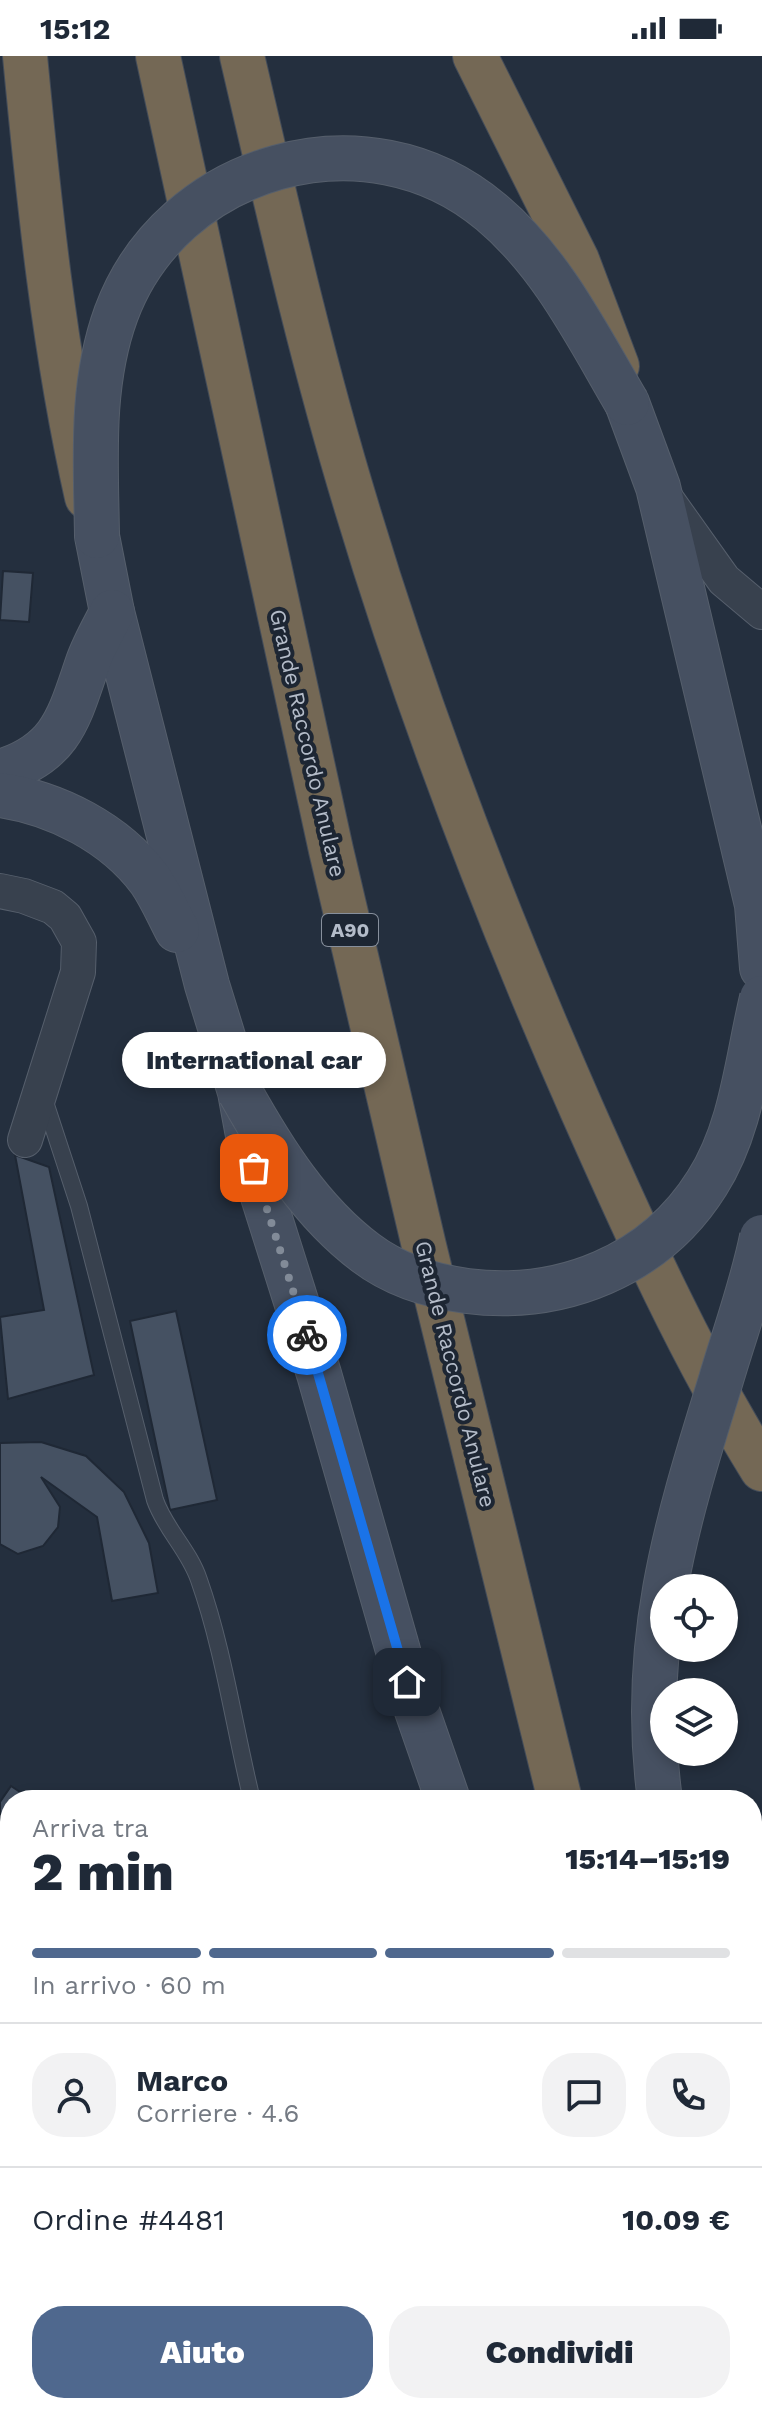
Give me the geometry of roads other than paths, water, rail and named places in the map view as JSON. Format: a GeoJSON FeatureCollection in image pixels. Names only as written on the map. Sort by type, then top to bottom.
{"type":"FeatureCollection","features":[{"type":"Feature","properties":{"kind":"highway"},"geometry":{"type":"LineString","coordinates":[[25,56],[59,345],[74,438],[97,536]]}},
{"type":"Feature","properties":{"kind":"highway","name":"Grande Raccordo Anulare"},"geometry":{"type":"LineString","coordinates":[[158,56],[331,850],[558,1790]]}},
{"type":"Feature","properties":{"kind":"highway"},"geometry":{"type":"LineString","coordinates":[[242,56],[336,436],[380,583],[458,810],[520,969],[637,1232],[723,1407],[762,1469]]}},
{"type":"Feature","properties":{"kind":"highway"},"geometry":{"type":"LineString","coordinates":[[475,56],[582,271],[612,347],[627,403]]}},
{"type":"Feature","properties":{"kind":"street"},"geometry":{"type":"LineString","coordinates":[[445,1790],[407,1682],[319,1374],[254,1168],[240,1092],[207,985],[112,612],[97,536],[96,430],[107,341],[127,289],[155,246],[193,208],[234,183],[283,165],[334,158],[381,160],[406,166],[457,188],[489,210],[520,238],[549,274],[627,403],[658,487],[757,905]]}},
{"type":"Feature","properties":{"kind":"street"},"geometry":{"type":"LineString","coordinates":[[658,487],[724,580],[762,612]]}},
{"type":"Feature","properties":{"kind":"street"},"geometry":{"type":"LineString","coordinates":[[0,772],[37,755],[64,726],[83,683],[88,662],[112,612]]}},
{"type":"Feature","properties":{"kind":"street"},"geometry":{"type":"LineString","coordinates":[[0,795],[30,800],[58,810],[92,829],[123,853],[157,891],[207,985]]}},
{"type":"Feature","properties":{"kind":"street"},"geometry":{"type":"LineString","coordinates":[[762,818],[756,856],[762,968]]}},
{"type":"Feature","properties":{"kind":"street"},"geometry":{"type":"LineString","coordinates":[[0,891],[53,907],[65,917],[79,942],[78,972],[25,1140]]}},
{"type":"Feature","properties":{"kind":"street"},"geometry":{"type":"LineString","coordinates":[[240,1092],[281,1160],[316,1205],[340,1231],[379,1262],[421,1281],[454,1289],[498,1294],[551,1290],[597,1276],[631,1259],[671,1227],[697,1199],[732,1131],[762,998]]}},
{"type":"Feature","properties":{"kind":"street"},"geometry":{"type":"LineString","coordinates":[[659,1790],[653,1715],[655,1651],[663,1587],[688,1485],[762,1237]]}},
{"type":"Feature","properties":{"kind":"lane"},"geometry":{"type":"LineString","coordinates":[[41,1090],[79,1206],[155,1500],[165,1524],[185,1551],[200,1580],[220,1653],[250,1790]]}},
{"type":"Feature","properties":{"kind":"place","name":"International car"},"geometry":{"type":"Point","coordinates":[254,1168]}}]}
